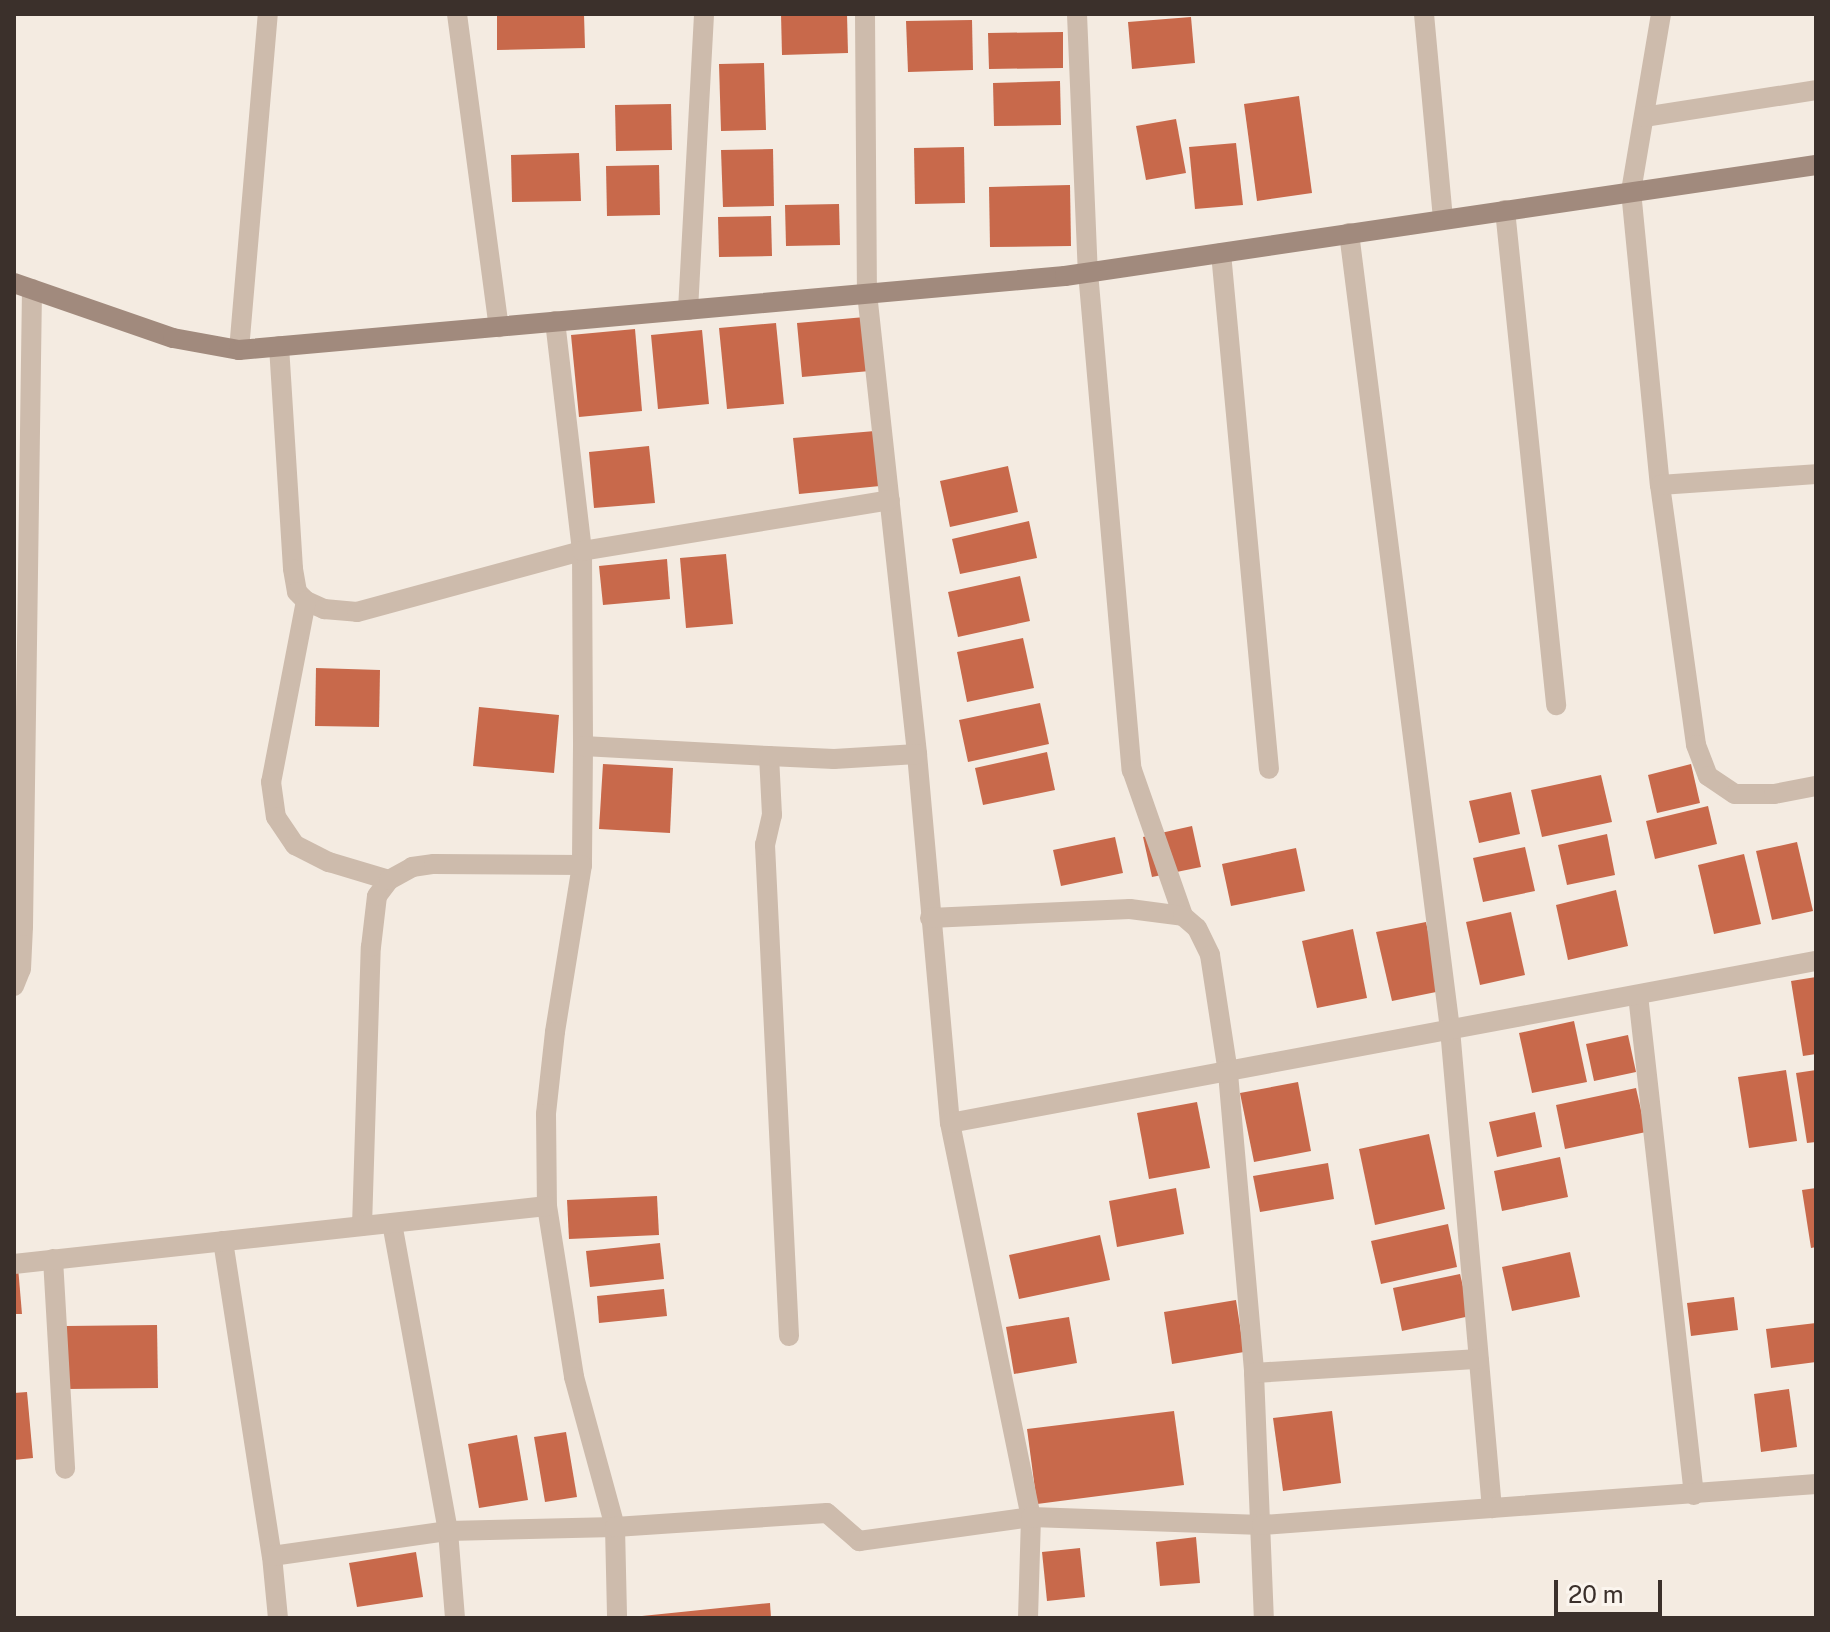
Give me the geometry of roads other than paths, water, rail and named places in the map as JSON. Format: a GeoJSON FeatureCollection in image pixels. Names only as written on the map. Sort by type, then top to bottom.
{"type":"FeatureCollection","features":[{"type":"Feature","properties":{"kind":"main road"},"geometry":{"type":"LineString","coordinates":[[23,286],[173,338],[239,350],[1088,272],[1816,165]]}},
{"type":"Feature","properties":{"kind":"street"},"geometry":{"type":"LineString","coordinates":[[239,350],[268,14]]}},
{"type":"Feature","properties":{"kind":"street"},"geometry":{"type":"LineString","coordinates":[[457,14],[499,327]]}},
{"type":"Feature","properties":{"kind":"street"},"geometry":{"type":"LineString","coordinates":[[688,310],[704,14]]}},
{"type":"Feature","properties":{"kind":"street"},"geometry":{"type":"LineString","coordinates":[[865,14],[867,293],[917,754],[950,1123],[1031,1517],[1028,1618]]}},
{"type":"Feature","properties":{"kind":"street"},"geometry":{"type":"LineString","coordinates":[[1077,14],[1088,272],[1132,770],[1183,916],[1197,928],[1210,955],[1228,1073],[1254,1373],[1264,1618]]}},
{"type":"Feature","properties":{"kind":"street"},"geometry":{"type":"LineString","coordinates":[[1424,14],[1443,219]]}},
{"type":"Feature","properties":{"kind":"street"},"geometry":{"type":"LineString","coordinates":[[1661,14],[1631,191],[1660,485],[1696,745],[1708,776],[1735,794],[1774,794],[1816,786]]}},
{"type":"Feature","properties":{"kind":"street"},"geometry":{"type":"LineString","coordinates":[[1644,117],[1816,90]]}},
{"type":"Feature","properties":{"kind":"street"},"geometry":{"type":"LineString","coordinates":[[1505,210],[1556,705]]}},
{"type":"Feature","properties":{"kind":"street"},"geometry":{"type":"LineString","coordinates":[[1349,233],[1450,1029],[1492,1508]]}},
{"type":"Feature","properties":{"kind":"street"},"geometry":{"type":"LineString","coordinates":[[1221,253],[1269,769]]}},
{"type":"Feature","properties":{"kind":"street"},"geometry":{"type":"LineString","coordinates":[[14,986],[21,969],[23,926],[23,286]]}},
{"type":"Feature","properties":{"kind":"street"},"geometry":{"type":"LineString","coordinates":[[555,321],[582,551],[582,865],[555,1032],[546,1114],[547,1206],[574,1377],[615,1527],[617,1618]]}},
{"type":"Feature","properties":{"kind":"street"},"geometry":{"type":"LineString","coordinates":[[279,346],[293,569],[297,592],[306,601],[324,609],[357,612],[582,551],[890,500]]}},
{"type":"Feature","properties":{"kind":"street"},"geometry":{"type":"LineString","coordinates":[[1660,485],[1816,474]]}},
{"type":"Feature","properties":{"kind":"street"},"geometry":{"type":"LineString","coordinates":[[306,601],[271,782],[276,817],[295,845],[329,862],[389,880]]}},
{"type":"Feature","properties":{"kind":"street"},"geometry":{"type":"LineString","coordinates":[[583,746],[834,759],[917,754]]}},
{"type":"Feature","properties":{"kind":"street"},"geometry":{"type":"LineString","coordinates":[[769,756],[772,815],[765,845],[789,1336]]}},
{"type":"Feature","properties":{"kind":"street"},"geometry":{"type":"LineString","coordinates":[[362,1226],[371,947],[377,896],[389,880],[412,867],[434,864],[582,865]]}},
{"type":"Feature","properties":{"kind":"street"},"geometry":{"type":"LineString","coordinates":[[930,918],[1130,909],[1183,916]]}},
{"type":"Feature","properties":{"kind":"street"},"geometry":{"type":"LineString","coordinates":[[950,1123],[1816,961]]}},
{"type":"Feature","properties":{"kind":"street"},"geometry":{"type":"LineString","coordinates":[[1638,995],[1694,1495]]}},
{"type":"Feature","properties":{"kind":"street"},"geometry":{"type":"LineString","coordinates":[[14,1264],[547,1206]]}},
{"type":"Feature","properties":{"kind":"street"},"geometry":{"type":"LineString","coordinates":[[392,1223],[448,1531],[455,1618]]}},
{"type":"Feature","properties":{"kind":"street"},"geometry":{"type":"LineString","coordinates":[[223,1241],[272,1556],[278,1618]]}},
{"type":"Feature","properties":{"kind":"street"},"geometry":{"type":"LineString","coordinates":[[53,1259],[65,1469]]}},
{"type":"Feature","properties":{"kind":"street"},"geometry":{"type":"LineString","coordinates":[[1254,1373],[1479,1359]]}},
{"type":"Feature","properties":{"kind":"street"},"geometry":{"type":"LineString","coordinates":[[272,1556],[448,1531],[615,1527],[827,1513],[859,1541],[1031,1517],[1262,1525],[1816,1484]]}}]}
